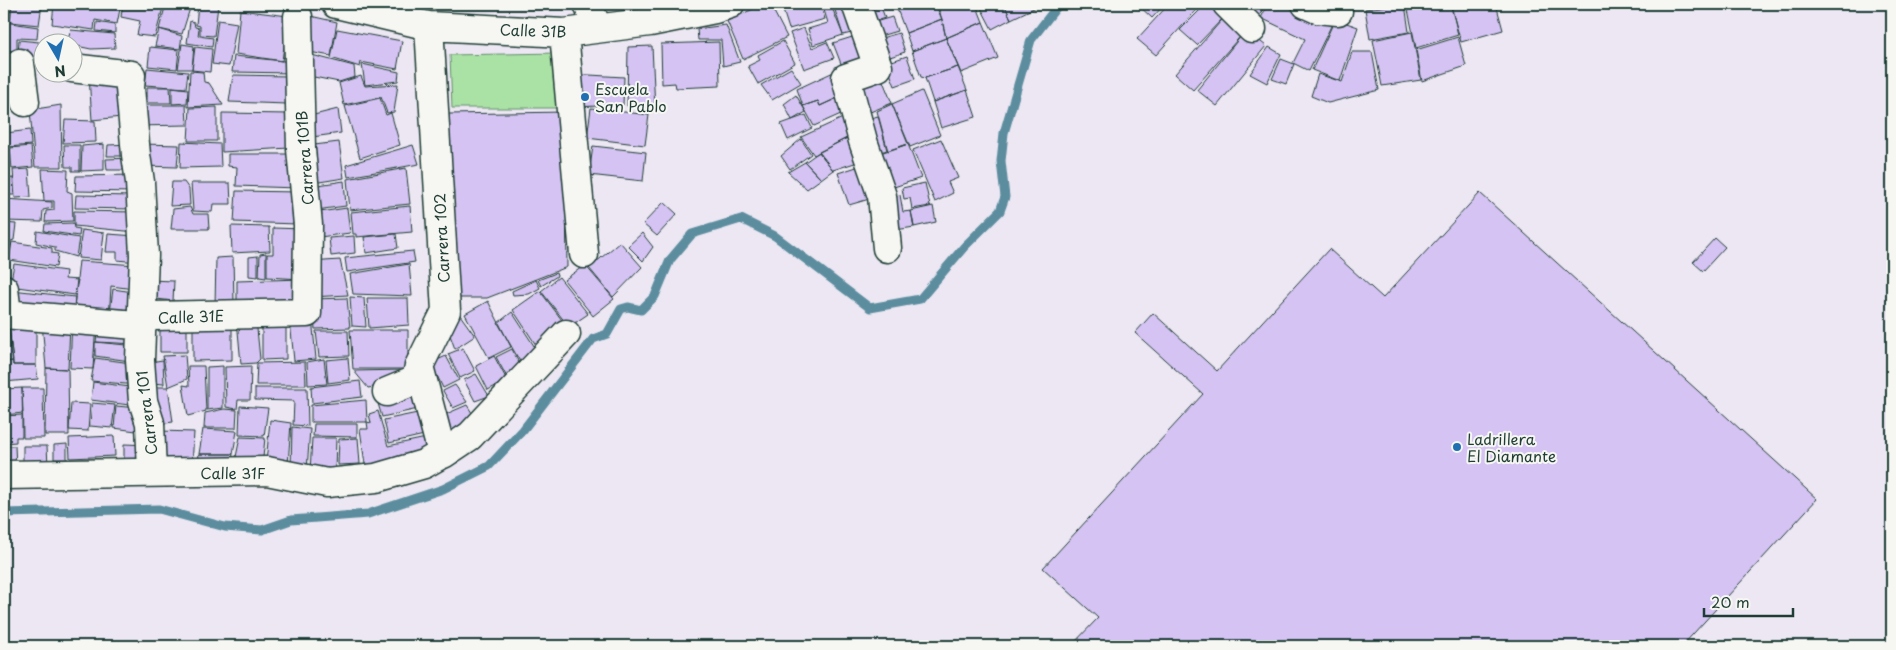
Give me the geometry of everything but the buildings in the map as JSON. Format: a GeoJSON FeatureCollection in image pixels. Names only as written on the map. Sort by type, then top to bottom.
{"type":"FeatureCollection","features":[{"type":"Feature","properties":{"kind":"street","name":"Calle 31B"},"geometry":{"type":"LineString","coordinates":[[336,4],[429,26],[564,33],[593,16],[650,22],[715,9],[730,4]]}},
{"type":"Feature","properties":{"kind":"street"},"geometry":{"type":"LineString","coordinates":[[856,4],[878,67],[846,78],[863,141],[882,196],[887,248]]}},
{"type":"Feature","properties":{"kind":"street"},"geometry":{"type":"LineString","coordinates":[[1227,4],[1252,29]]}},
{"type":"Feature","properties":{"kind":"street"},"geometry":{"type":"LineString","coordinates":[[1306,4],[1316,9],[1338,11]]}},
{"type":"Feature","properties":{"kind":"street","name":"Carrera 101B"},"geometry":{"type":"LineString","coordinates":[[298,17],[301,149],[308,225],[307,299]]}},
{"type":"Feature","properties":{"kind":"street","name":"Carrera 102"},"geometry":{"type":"LineString","coordinates":[[387,392],[416,380],[419,366],[446,311],[429,26]]}},
{"type":"Feature","properties":{"kind":"street"},"geometry":{"type":"LineString","coordinates":[[564,33],[584,254]]}},
{"type":"Feature","properties":{"kind":"street"},"geometry":{"type":"LineString","coordinates":[[22,63],[25,102]]}},
{"type":"Feature","properties":{"kind":"street","name":"Carrera 101"},"geometry":{"type":"LineString","coordinates":[[82,69],[131,75],[130,88],[140,182],[144,255],[141,285],[144,288],[140,360],[142,400],[150,423],[152,472]]}},
{"type":"Feature","properties":{"kind":"street","name":"Calle 31E"},"geometry":{"type":"LineString","coordinates":[[5,306],[136,325],[153,316],[307,313],[307,299]]}},
{"type":"Feature","properties":{"kind":"street","name":"Calle 31F"},"geometry":{"type":"LineString","coordinates":[[4,475],[267,471],[327,483],[376,478],[424,464],[441,448],[470,436],[566,334]]}},
{"type":"Feature","properties":{"kind":"street"},"geometry":{"type":"LineString","coordinates":[[419,366],[441,448]]}},
{"type":"Feature","properties":{"kind":"green space"},"geometry":{"type":"Polygon","coordinates":[[[558,53],[561,108],[452,108],[450,55],[558,53]]]}},
{"type":"Feature","properties":{"kind":"waterway"},"geometry":{"type":"LineString","coordinates":[[4,513],[159,509],[225,527],[262,530],[291,520],[368,514],[443,489],[489,466],[523,430],[593,339],[607,334],[621,309],[628,307],[641,310],[655,296],[670,260],[692,234],[741,219],[775,236],[870,308],[920,299],[964,247],[1000,211],[1005,197],[1001,161],[1004,133],[1031,40],[1059,4]]}},
{"type":"Feature","properties":{"kind":"place","name":"Escuela San Pablo"},"geometry":{"type":"Point","coordinates":[585,97]}},
{"type":"Feature","properties":{"kind":"place","name":"Ladrillera El Diamante"},"geometry":{"type":"Point","coordinates":[1457,447]}}]}
